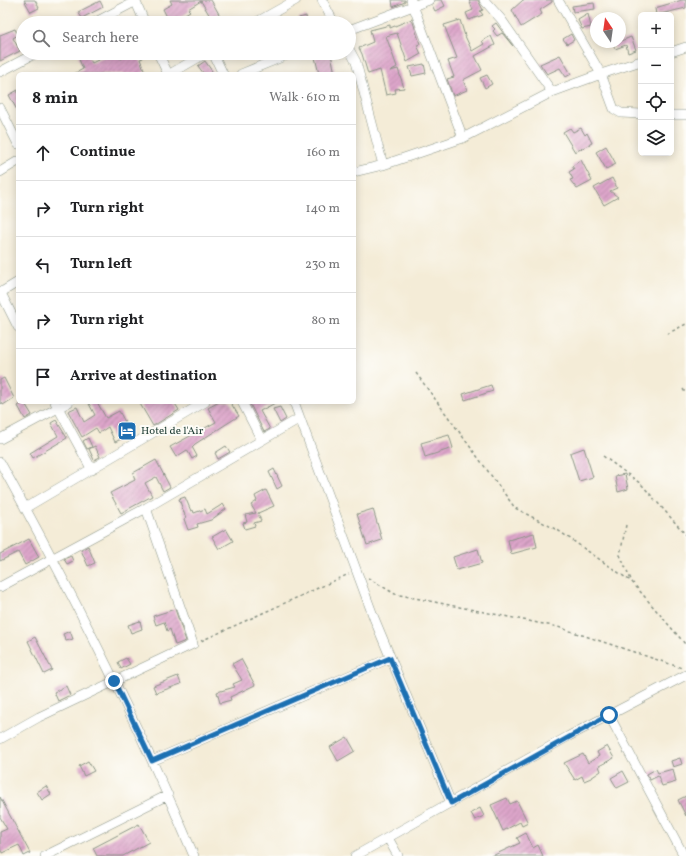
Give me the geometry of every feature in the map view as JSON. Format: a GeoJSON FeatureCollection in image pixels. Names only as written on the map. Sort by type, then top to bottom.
{"type":"FeatureCollection","features":[{"type":"Feature","properties":{"kind":"street"},"geometry":{"type":"LineString","coordinates":[[267,16],[296,0]]}},
{"type":"Feature","properties":{"kind":"street"},"geometry":{"type":"LineString","coordinates":[[322,0],[330,16]]}},
{"type":"Feature","properties":{"kind":"street"},"geometry":{"type":"LineString","coordinates":[[356,27],[412,3],[428,0]]}},
{"type":"Feature","properties":{"kind":"street"},"geometry":{"type":"LineString","coordinates":[[484,0],[501,19],[552,92]]}},
{"type":"Feature","properties":{"kind":"street"},"geometry":{"type":"LineString","coordinates":[[558,0],[601,74],[614,109],[621,113],[638,114]]}},
{"type":"Feature","properties":{"kind":"street"},"geometry":{"type":"LineString","coordinates":[[107,16],[135,1],[142,16]]}},
{"type":"Feature","properties":{"kind":"street"},"geometry":{"type":"LineString","coordinates":[[412,3],[463,138]]}},
{"type":"Feature","properties":{"kind":"street"},"geometry":{"type":"LineString","coordinates":[[674,51],[686,47]]}},
{"type":"Feature","properties":{"kind":"street"},"geometry":{"type":"LineString","coordinates":[[0,72],[23,60]]}},
{"type":"Feature","properties":{"kind":"street"},"geometry":{"type":"LineString","coordinates":[[162,60],[168,72]]}},
{"type":"Feature","properties":{"kind":"street"},"geometry":{"type":"LineString","coordinates":[[173,72],[194,60]]}},
{"type":"Feature","properties":{"kind":"street"},"geometry":{"type":"LineString","coordinates":[[216,60],[222,72]]}},
{"type":"Feature","properties":{"kind":"street"},"geometry":{"type":"LineString","coordinates":[[246,72],[275,60]]}},
{"type":"Feature","properties":{"kind":"street"},"geometry":{"type":"LineString","coordinates":[[355,60],[384,165]]}},
{"type":"Feature","properties":{"kind":"street"},"geometry":{"type":"LineString","coordinates":[[356,172],[384,165],[463,138],[552,92],[638,62]]}},
{"type":"Feature","properties":{"kind":"street"},"geometry":{"type":"LineString","coordinates":[[0,108],[16,140]]}},
{"type":"Feature","properties":{"kind":"street"},"geometry":{"type":"LineString","coordinates":[[674,114],[686,115]]}},
{"type":"Feature","properties":{"kind":"street"},"geometry":{"type":"LineString","coordinates":[[0,172],[16,162]]}},
{"type":"Feature","properties":{"kind":"street"},"geometry":{"type":"LineString","coordinates":[[16,283],[0,292],[16,323]]}},
{"type":"Feature","properties":{"kind":"street"},"geometry":{"type":"LineString","coordinates":[[25,508],[92,470],[202,404]]}},
{"type":"Feature","properties":{"kind":"street"},"geometry":{"type":"LineString","coordinates":[[243,404],[261,439]]}},
{"type":"Feature","properties":{"kind":"street"},"geometry":{"type":"LineString","coordinates":[[295,404],[390,658],[451,803]]}},
{"type":"Feature","properties":{"kind":"street"},"geometry":{"type":"LineString","coordinates":[[0,439],[56,405],[92,470]]}},
{"type":"Feature","properties":{"kind":"street"},"geometry":{"type":"LineString","coordinates":[[0,587],[146,508],[261,439],[300,418]]}},
{"type":"Feature","properties":{"kind":"street"},"geometry":{"type":"LineString","coordinates":[[0,462],[53,559],[114,681],[168,795],[194,856]]}},
{"type":"Feature","properties":{"kind":"street"},"geometry":{"type":"LineString","coordinates":[[0,739],[39,717],[194,644],[146,508]]}},
{"type":"Feature","properties":{"kind":"street"},"geometry":{"type":"LineString","coordinates":[[152,761],[390,658]]}},
{"type":"Feature","properties":{"kind":"street"},"geometry":{"type":"LineString","coordinates":[[355,856],[609,715],[686,675]]}},
{"type":"Feature","properties":{"kind":"street"},"geometry":{"type":"LineString","coordinates":[[609,715],[684,856]]}},
{"type":"Feature","properties":{"kind":"street"},"geometry":{"type":"LineString","coordinates":[[45,856],[168,795]]}},
{"type":"Feature","properties":{"kind":"street"},"geometry":{"type":"LineString","coordinates":[[388,838],[398,856]]}},
{"type":"Feature","properties":{"kind":"path"},"geometry":{"type":"LineString","coordinates":[[667,334],[686,324]]}},
{"type":"Feature","properties":{"kind":"path"},"geometry":{"type":"LineString","coordinates":[[416,373],[515,508],[559,531],[632,582],[686,645]]}},
{"type":"Feature","properties":{"kind":"path"},"geometry":{"type":"LineString","coordinates":[[683,390],[686,394]]}},
{"type":"Feature","properties":{"kind":"path"},"geometry":{"type":"LineString","coordinates":[[603,456],[641,484],[686,535]]}},
{"type":"Feature","properties":{"kind":"path"},"geometry":{"type":"LineString","coordinates":[[626,525],[620,555],[632,582]]}},
{"type":"Feature","properties":{"kind":"path"},"geometry":{"type":"LineString","coordinates":[[194,644],[357,571],[395,594],[558,627],[686,669]]}},
{"type":"Feature","properties":{"kind":"building"},"geometry":{"type":"Polygon","coordinates":[[[24,0],[35,0],[39,8],[31,12],[24,0]]]}},
{"type":"Feature","properties":{"kind":"building"},"geometry":{"type":"Polygon","coordinates":[[[170,0],[211,0],[220,16],[210,16],[201,1],[188,9],[190,11],[182,16],[166,16],[163,9],[172,4],[170,0]]]}},
{"type":"Feature","properties":{"kind":"building"},"geometry":{"type":"Polygon","coordinates":[[[392,0],[405,0],[405,2],[393,7],[392,0]]]}},
{"type":"Feature","properties":{"kind":"building"},"geometry":{"type":"Polygon","coordinates":[[[435,0],[442,0],[445,6],[435,11],[432,5],[435,0]]]}},
{"type":"Feature","properties":{"kind":"building"},"geometry":{"type":"Polygon","coordinates":[[[469,0],[478,0],[483,10],[480,11],[483,15],[469,20],[466,13],[473,10],[469,0]]]}},
{"type":"Feature","properties":{"kind":"building"},"geometry":{"type":"Polygon","coordinates":[[[523,0],[552,0],[552,2],[540,10],[542,14],[521,27],[512,10],[523,0]]]}},
{"type":"Feature","properties":{"kind":"building"},"geometry":{"type":"Polygon","coordinates":[[[686,0],[686,8],[669,12],[656,12],[655,8],[686,0]]]}},
{"type":"Feature","properties":{"kind":"building"},"geometry":{"type":"Polygon","coordinates":[[[100,1],[103,7],[86,16],[81,16],[78,12],[100,1]]]}},
{"type":"Feature","properties":{"kind":"building"},"geometry":{"type":"Polygon","coordinates":[[[594,3],[595,9],[573,12],[572,6],[594,3]]]}},
{"type":"Feature","properties":{"kind":"building"},"geometry":{"type":"Polygon","coordinates":[[[588,14],[590,27],[582,29],[578,20],[588,14]]]}},
{"type":"Feature","properties":{"kind":"building"},"geometry":{"type":"Polygon","coordinates":[[[412,19],[420,44],[417,45],[421,54],[407,62],[397,33],[386,36],[397,67],[390,71],[398,69],[404,88],[395,89],[396,93],[386,95],[380,70],[368,74],[359,48],[373,42],[370,30],[390,25],[390,28],[412,19]]]}},
{"type":"Feature","properties":{"kind":"building"},"geometry":{"type":"Polygon","coordinates":[[[460,20],[472,51],[484,44],[482,41],[491,36],[495,45],[475,56],[482,70],[463,80],[467,90],[453,96],[447,79],[454,77],[448,61],[457,58],[444,25],[460,20]]]}},
{"type":"Feature","properties":{"kind":"building"},"geometry":{"type":"Polygon","coordinates":[[[496,23],[513,46],[502,33],[497,36],[493,31],[495,29],[492,26],[496,23]]]}},
{"type":"Feature","properties":{"kind":"building"},"geometry":{"type":"Polygon","coordinates":[[[15,29],[16,31],[16,36],[13,38],[16,44],[16,53],[0,61],[0,35],[15,29]]]}},
{"type":"Feature","properties":{"kind":"building"},"geometry":{"type":"Polygon","coordinates":[[[571,34],[574,40],[567,44],[563,39],[571,34]]]}},
{"type":"Feature","properties":{"kind":"building"},"geometry":{"type":"Polygon","coordinates":[[[631,37],[636,50],[628,53],[626,39],[631,37]]]}},
{"type":"Feature","properties":{"kind":"building"},"geometry":{"type":"Polygon","coordinates":[[[560,55],[571,74],[566,77],[560,68],[547,74],[540,64],[560,55]]]}},
{"type":"Feature","properties":{"kind":"building"},"geometry":{"type":"Polygon","coordinates":[[[79,60],[90,60],[92,63],[98,60],[140,60],[145,72],[78,72],[83,69],[79,60]]]}},
{"type":"Feature","properties":{"kind":"building"},"geometry":{"type":"Polygon","coordinates":[[[316,60],[332,60],[335,72],[319,72],[316,60]]]}},
{"type":"Feature","properties":{"kind":"building"},"geometry":{"type":"Polygon","coordinates":[[[205,61],[213,72],[202,72],[198,66],[205,61]]]}},
{"type":"Feature","properties":{"kind":"building"},"geometry":{"type":"Polygon","coordinates":[[[424,64],[426,73],[412,76],[409,67],[424,64]]]}},
{"type":"Feature","properties":{"kind":"building"},"geometry":{"type":"Polygon","coordinates":[[[487,75],[492,84],[485,88],[480,78],[487,75]]]}},
{"type":"Feature","properties":{"kind":"building"},"geometry":{"type":"Polygon","coordinates":[[[16,91],[16,108],[9,95],[16,91]]]}},
{"type":"Feature","properties":{"kind":"building"},"geometry":{"type":"Polygon","coordinates":[[[570,128],[573,132],[581,128],[585,135],[587,133],[592,143],[575,152],[563,132],[570,128]]]}},
{"type":"Feature","properties":{"kind":"building"},"geometry":{"type":"Polygon","coordinates":[[[606,146],[616,164],[606,169],[596,152],[606,146]]]}},
{"type":"Feature","properties":{"kind":"building"},"geometry":{"type":"Polygon","coordinates":[[[581,160],[592,181],[577,189],[570,180],[573,179],[569,172],[574,169],[572,166],[581,160]]]}},
{"type":"Feature","properties":{"kind":"building"},"geometry":{"type":"Polygon","coordinates":[[[612,178],[617,188],[610,191],[618,197],[604,205],[594,188],[612,178]]]}},
{"type":"Feature","properties":{"kind":"building"},"geometry":{"type":"Polygon","coordinates":[[[4,378],[14,398],[3,405],[2,403],[0,404],[0,380],[4,378]]]}},
{"type":"Feature","properties":{"kind":"building"},"geometry":{"type":"Polygon","coordinates":[[[491,385],[493,391],[465,400],[463,394],[491,385]]]}},
{"type":"Feature","properties":{"kind":"building"},"geometry":{"type":"Polygon","coordinates":[[[25,404],[32,415],[25,419],[18,406],[25,404]]]}},
{"type":"Feature","properties":{"kind":"building"},"geometry":{"type":"Polygon","coordinates":[[[89,404],[98,404],[106,418],[119,411],[125,422],[117,426],[123,438],[115,442],[108,427],[99,433],[96,428],[82,437],[68,411],[77,407],[84,422],[95,415],[89,404]]]}},
{"type":"Feature","properties":{"kind":"building"},"geometry":{"type":"Polygon","coordinates":[[[140,404],[175,404],[179,410],[153,426],[140,404]]]}},
{"type":"Feature","properties":{"kind":"building"},"geometry":{"type":"Polygon","coordinates":[[[215,404],[231,404],[239,416],[195,444],[192,447],[197,456],[192,459],[187,450],[176,457],[170,447],[216,422],[208,408],[215,404]]]}},
{"type":"Feature","properties":{"kind":"building"},"geometry":{"type":"Polygon","coordinates":[[[250,404],[273,404],[260,411],[270,429],[264,432],[250,404]]]}},
{"type":"Feature","properties":{"kind":"building"},"geometry":{"type":"Polygon","coordinates":[[[280,407],[286,419],[280,423],[273,409],[280,407]]]}},
{"type":"Feature","properties":{"kind":"building"},"geometry":{"type":"Polygon","coordinates":[[[56,420],[67,438],[33,458],[30,453],[58,436],[51,423],[56,420]]]}},
{"type":"Feature","properties":{"kind":"building"},"geometry":{"type":"Polygon","coordinates":[[[449,435],[453,448],[425,457],[421,443],[449,435]]]}},
{"type":"Feature","properties":{"kind":"building"},"geometry":{"type":"Polygon","coordinates":[[[88,438],[92,447],[87,449],[83,441],[88,438]]]}},
{"type":"Feature","properties":{"kind":"building"},"geometry":{"type":"Polygon","coordinates":[[[95,446],[100,457],[94,460],[89,449],[95,446]]]}},
{"type":"Feature","properties":{"kind":"building"},"geometry":{"type":"Polygon","coordinates":[[[226,446],[230,452],[218,459],[215,453],[226,446]]]}},
{"type":"Feature","properties":{"kind":"building"},"geometry":{"type":"Polygon","coordinates":[[[584,448],[593,477],[579,481],[570,453],[584,448]]]}},
{"type":"Feature","properties":{"kind":"building"},"geometry":{"type":"Polygon","coordinates":[[[156,460],[170,487],[163,491],[156,477],[145,483],[152,496],[121,513],[110,493],[135,480],[133,473],[156,460]]]}},
{"type":"Feature","properties":{"kind":"building"},"geometry":{"type":"Polygon","coordinates":[[[274,469],[282,486],[277,489],[269,472],[274,469]]]}},
{"type":"Feature","properties":{"kind":"building"},"geometry":{"type":"Polygon","coordinates":[[[625,474],[628,489],[618,492],[615,476],[625,474]]]}},
{"type":"Feature","properties":{"kind":"building"},"geometry":{"type":"Polygon","coordinates":[[[266,490],[274,506],[258,513],[261,521],[254,523],[255,526],[245,529],[243,523],[247,522],[245,515],[256,513],[251,505],[257,501],[255,496],[266,490]]]}},
{"type":"Feature","properties":{"kind":"building"},"geometry":{"type":"Polygon","coordinates":[[[185,497],[191,511],[193,510],[194,513],[205,509],[207,514],[223,504],[226,509],[211,520],[197,524],[198,527],[188,530],[184,519],[186,518],[179,499],[185,497]]]}},
{"type":"Feature","properties":{"kind":"building"},"geometry":{"type":"Polygon","coordinates":[[[373,509],[382,540],[367,545],[357,514],[373,509]]]}},
{"type":"Feature","properties":{"kind":"building"},"geometry":{"type":"Polygon","coordinates":[[[226,529],[233,541],[219,549],[212,537],[226,529]]]}},
{"type":"Feature","properties":{"kind":"building"},"geometry":{"type":"Polygon","coordinates":[[[534,533],[537,547],[511,554],[508,540],[534,533]]]}},
{"type":"Feature","properties":{"kind":"building"},"geometry":{"type":"Polygon","coordinates":[[[29,539],[39,557],[25,565],[18,552],[0,561],[0,554],[29,539]]]}},
{"type":"Feature","properties":{"kind":"building"},"geometry":{"type":"Polygon","coordinates":[[[88,546],[95,563],[88,566],[81,550],[88,546]]]}},
{"type":"Feature","properties":{"kind":"building"},"geometry":{"type":"Polygon","coordinates":[[[478,549],[482,563],[457,570],[453,557],[478,549]]]}},
{"type":"Feature","properties":{"kind":"building"},"geometry":{"type":"Polygon","coordinates":[[[71,556],[73,561],[67,564],[64,559],[71,556]]]}},
{"type":"Feature","properties":{"kind":"building"},"geometry":{"type":"Polygon","coordinates":[[[175,609],[186,641],[175,645],[170,629],[167,631],[164,622],[156,625],[153,616],[175,609]]]}},
{"type":"Feature","properties":{"kind":"building"},"geometry":{"type":"Polygon","coordinates":[[[140,621],[142,629],[131,633],[128,625],[140,621]]]}},
{"type":"Feature","properties":{"kind":"building"},"geometry":{"type":"Polygon","coordinates":[[[70,631],[73,639],[66,641],[63,634],[70,631]]]}},
{"type":"Feature","properties":{"kind":"building"},"geometry":{"type":"Polygon","coordinates":[[[35,637],[52,670],[44,674],[28,641],[35,637]]]}},
{"type":"Feature","properties":{"kind":"building"},"geometry":{"type":"Polygon","coordinates":[[[126,658],[130,664],[121,669],[118,662],[126,658]]]}},
{"type":"Feature","properties":{"kind":"building"},"geometry":{"type":"Polygon","coordinates":[[[241,659],[255,685],[230,697],[231,700],[220,703],[217,692],[235,687],[233,684],[242,680],[232,664],[241,659]]]}},
{"type":"Feature","properties":{"kind":"building"},"geometry":{"type":"Polygon","coordinates":[[[178,676],[181,684],[156,693],[153,686],[178,676]]]}},
{"type":"Feature","properties":{"kind":"building"},"geometry":{"type":"Polygon","coordinates":[[[66,686],[70,695],[58,701],[54,692],[66,686]]]}},
{"type":"Feature","properties":{"kind":"building"},"geometry":{"type":"Polygon","coordinates":[[[347,737],[355,751],[338,761],[330,747],[347,737]]]}},
{"type":"Feature","properties":{"kind":"building"},"geometry":{"type":"Polygon","coordinates":[[[607,746],[614,758],[599,766],[601,771],[591,778],[584,781],[582,776],[575,780],[564,763],[583,754],[588,763],[599,756],[597,752],[607,746]]]}},
{"type":"Feature","properties":{"kind":"building"},"geometry":{"type":"Polygon","coordinates":[[[680,758],[682,764],[673,767],[671,761],[680,758]]]}},
{"type":"Feature","properties":{"kind":"building"},"geometry":{"type":"Polygon","coordinates":[[[88,761],[94,771],[84,776],[79,766],[88,761]]]}},
{"type":"Feature","properties":{"kind":"building"},"geometry":{"type":"Polygon","coordinates":[[[656,769],[658,773],[673,769],[676,782],[662,786],[658,776],[650,780],[647,774],[656,769]]]}},
{"type":"Feature","properties":{"kind":"building"},"geometry":{"type":"Polygon","coordinates":[[[623,771],[629,782],[617,788],[611,778],[623,771]]]}},
{"type":"Feature","properties":{"kind":"building"},"geometry":{"type":"Polygon","coordinates":[[[46,786],[51,794],[42,800],[37,792],[46,786]]]}},
{"type":"Feature","properties":{"kind":"building"},"geometry":{"type":"Polygon","coordinates":[[[686,796],[686,816],[678,800],[686,796]]]}},
{"type":"Feature","properties":{"kind":"building"},"geometry":{"type":"Polygon","coordinates":[[[0,797],[30,853],[24,856],[19,845],[2,853],[0,848],[0,832],[7,829],[0,817],[0,797]]]}},
{"type":"Feature","properties":{"kind":"building"},"geometry":{"type":"Polygon","coordinates":[[[507,798],[510,804],[517,801],[528,823],[522,826],[520,822],[503,831],[491,805],[507,798]]]}},
{"type":"Feature","properties":{"kind":"building"},"geometry":{"type":"Polygon","coordinates":[[[480,808],[484,816],[475,820],[471,813],[480,808]]]}},
{"type":"Feature","properties":{"kind":"building"},"geometry":{"type":"Polygon","coordinates":[[[139,824],[149,842],[123,856],[97,856],[93,848],[139,824]]]}},
{"type":"Feature","properties":{"kind":"building"},"geometry":{"type":"Polygon","coordinates":[[[526,833],[533,848],[538,845],[543,856],[492,856],[520,843],[517,838],[526,833]]]}},
{"type":"Feature","properties":{"kind":"place","name":"Hotel de l'Air"},"geometry":{"type":"Point","coordinates":[127,431]}},
{"type":"Feature","properties":{"kind":"route"},"geometry":{"type":"LineString","coordinates":[[114,681],[152,761],[390,658],[451,803],[609,715]]}}]}
